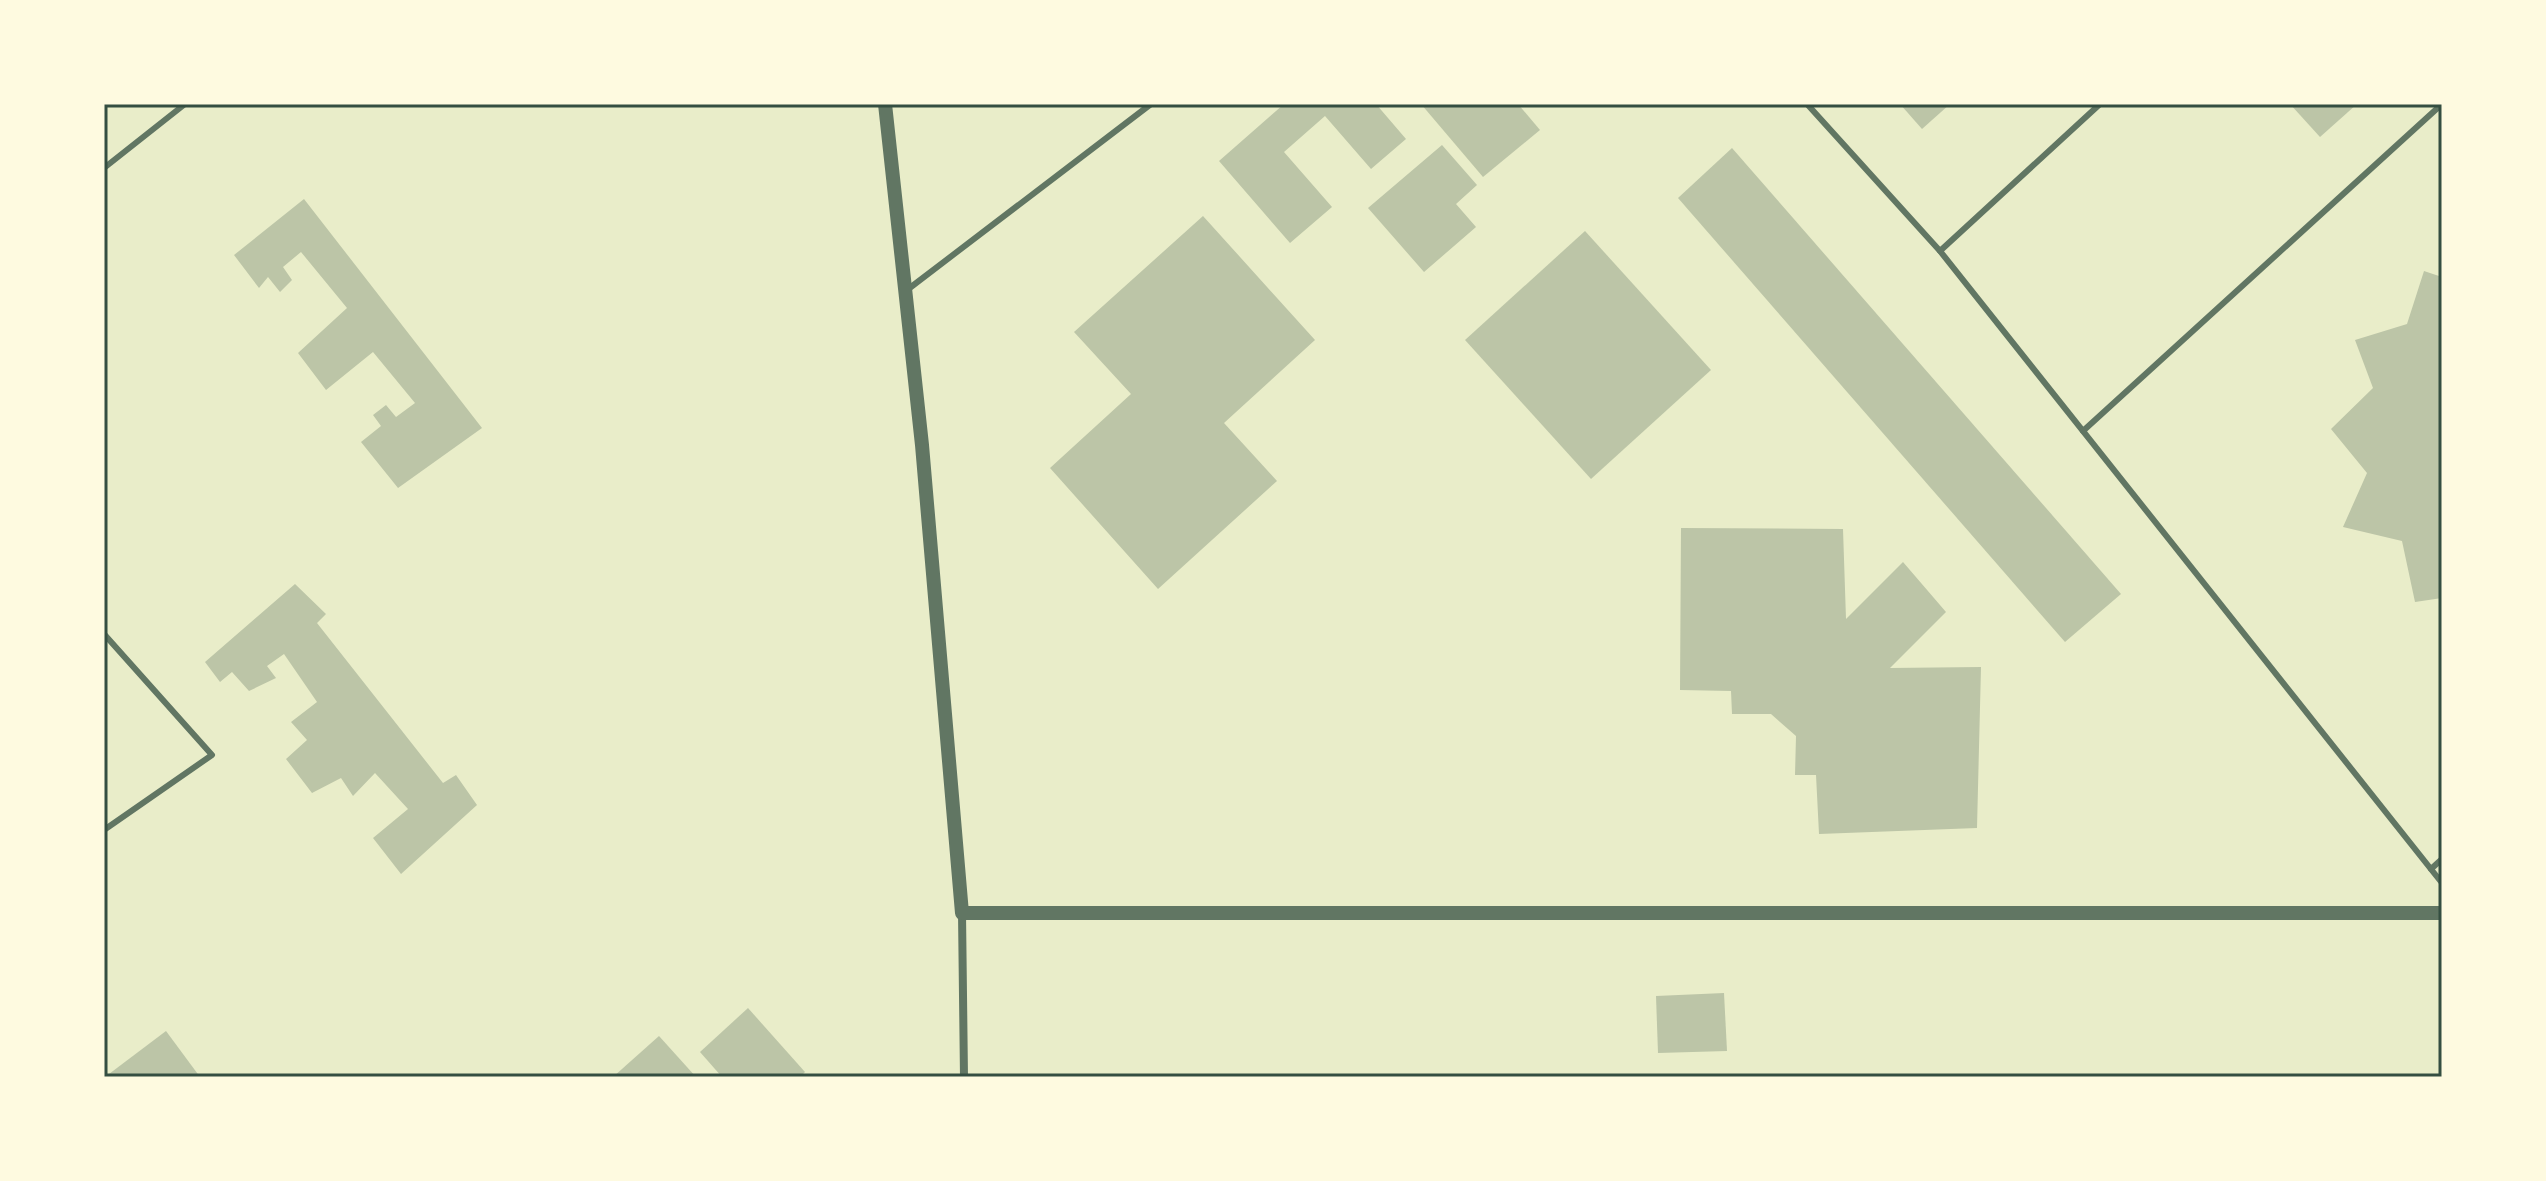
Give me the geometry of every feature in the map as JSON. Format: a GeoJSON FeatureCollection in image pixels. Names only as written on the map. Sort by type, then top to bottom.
{"type":"FeatureCollection","features":[{"type":"Feature","properties":{"kind":"street"},"geometry":{"type":"LineString","coordinates":[[885,104],[907,290],[962,913],[964,1077]]}},
{"type":"Feature","properties":{"kind":"street"},"geometry":{"type":"LineString","coordinates":[[962,913],[2442,913]]}},
{"type":"Feature","properties":{"kind":"lane"},"geometry":{"type":"LineString","coordinates":[[104,168],[185,104]]}},
{"type":"Feature","properties":{"kind":"lane"},"geometry":{"type":"LineString","coordinates":[[907,290],[1151,104]]}},
{"type":"Feature","properties":{"kind":"lane"},"geometry":{"type":"LineString","coordinates":[[1807,104],[1940,251],[2442,883]]}},
{"type":"Feature","properties":{"kind":"lane"},"geometry":{"type":"LineString","coordinates":[[1940,251],[2100,104]]}},
{"type":"Feature","properties":{"kind":"lane"},"geometry":{"type":"LineString","coordinates":[[2083,431],[2442,104]]}},
{"type":"Feature","properties":{"kind":"lane"},"geometry":{"type":"LineString","coordinates":[[104,634],[212,755],[104,830]]}},
{"type":"Feature","properties":{"kind":"lane"},"geometry":{"type":"LineString","coordinates":[[2431,869],[2442,859]]}},
{"type":"Feature","properties":{"kind":"building"},"geometry":{"type":"Polygon","coordinates":[[[1284,104],[1376,104],[1406,139],[1371,169],[1325,116],[1284,152],[1332,207],[1290,243],[1219,161],[1284,104]]]}},
{"type":"Feature","properties":{"kind":"building"},"geometry":{"type":"Polygon","coordinates":[[[1421,104],[1518,104],[1540,130],[1483,177],[1421,104]]]}},
{"type":"Feature","properties":{"kind":"building"},"geometry":{"type":"Polygon","coordinates":[[[1900,104],[1950,104],[1922,129],[1900,104]]]}},
{"type":"Feature","properties":{"kind":"building"},"geometry":{"type":"Polygon","coordinates":[[[2290,104],[2357,104],[2320,137],[2290,104]]]}},
{"type":"Feature","properties":{"kind":"building"},"geometry":{"type":"Polygon","coordinates":[[[1442,145],[1477,185],[1456,204],[1476,227],[1424,272],[1368,208],[1442,145]]]}},
{"type":"Feature","properties":{"kind":"building"},"geometry":{"type":"Polygon","coordinates":[[[1732,148],[2121,594],[2065,642],[1678,198],[1732,148]]]}},
{"type":"Feature","properties":{"kind":"building"},"geometry":{"type":"Polygon","coordinates":[[[304,199],[482,428],[398,488],[361,442],[381,426],[373,415],[386,405],[396,417],[415,403],[373,352],[326,390],[298,353],[347,308],[301,252],[283,267],[292,280],[280,292],[268,277],[259,288],[234,255],[304,199]]]}},
{"type":"Feature","properties":{"kind":"building"},"geometry":{"type":"Polygon","coordinates":[[[1203,216],[1315,340],[1224,423],[1277,481],[1158,589],[1050,468],[1131,394],[1074,332],[1203,216]]]}},
{"type":"Feature","properties":{"kind":"building"},"geometry":{"type":"Polygon","coordinates":[[[1585,231],[1711,370],[1591,479],[1465,340],[1585,231]]]}},
{"type":"Feature","properties":{"kind":"building"},"geometry":{"type":"Polygon","coordinates":[[[2424,271],[2442,277],[2442,598],[2415,602],[2402,541],[2343,527],[2367,473],[2331,429],[2373,388],[2355,340],[2407,324],[2424,271]]]}},
{"type":"Feature","properties":{"kind":"building"},"geometry":{"type":"Polygon","coordinates":[[[1681,528],[1843,529],[1846,619],[1903,562],[1946,612],[1890,668],[1981,667],[1977,828],[1819,834],[1816,775],[1795,775],[1796,736],[1771,714],[1732,714],[1731,691],[1680,690],[1681,528]]]}},
{"type":"Feature","properties":{"kind":"building"},"geometry":{"type":"Polygon","coordinates":[[[295,584],[326,614],[317,623],[443,783],[456,775],[477,805],[401,874],[373,838],[408,809],[375,773],[353,796],[341,778],[312,793],[286,759],[307,740],[291,722],[317,702],[284,654],[267,666],[276,678],[249,691],[232,672],[220,682],[205,662],[295,584]]]}},
{"type":"Feature","properties":{"kind":"building"},"geometry":{"type":"Polygon","coordinates":[[[1724,993],[1727,1051],[1658,1053],[1656,996],[1724,993]]]}},
{"type":"Feature","properties":{"kind":"building"},"geometry":{"type":"Polygon","coordinates":[[[748,1008],[805,1072],[800,1077],[722,1077],[700,1052],[748,1008]]]}},
{"type":"Feature","properties":{"kind":"building"},"geometry":{"type":"Polygon","coordinates":[[[166,1031],[200,1077],[105,1077],[166,1031]]]}},
{"type":"Feature","properties":{"kind":"building"},"geometry":{"type":"Polygon","coordinates":[[[659,1036],[696,1077],[613,1077],[659,1036]]]}}]}
